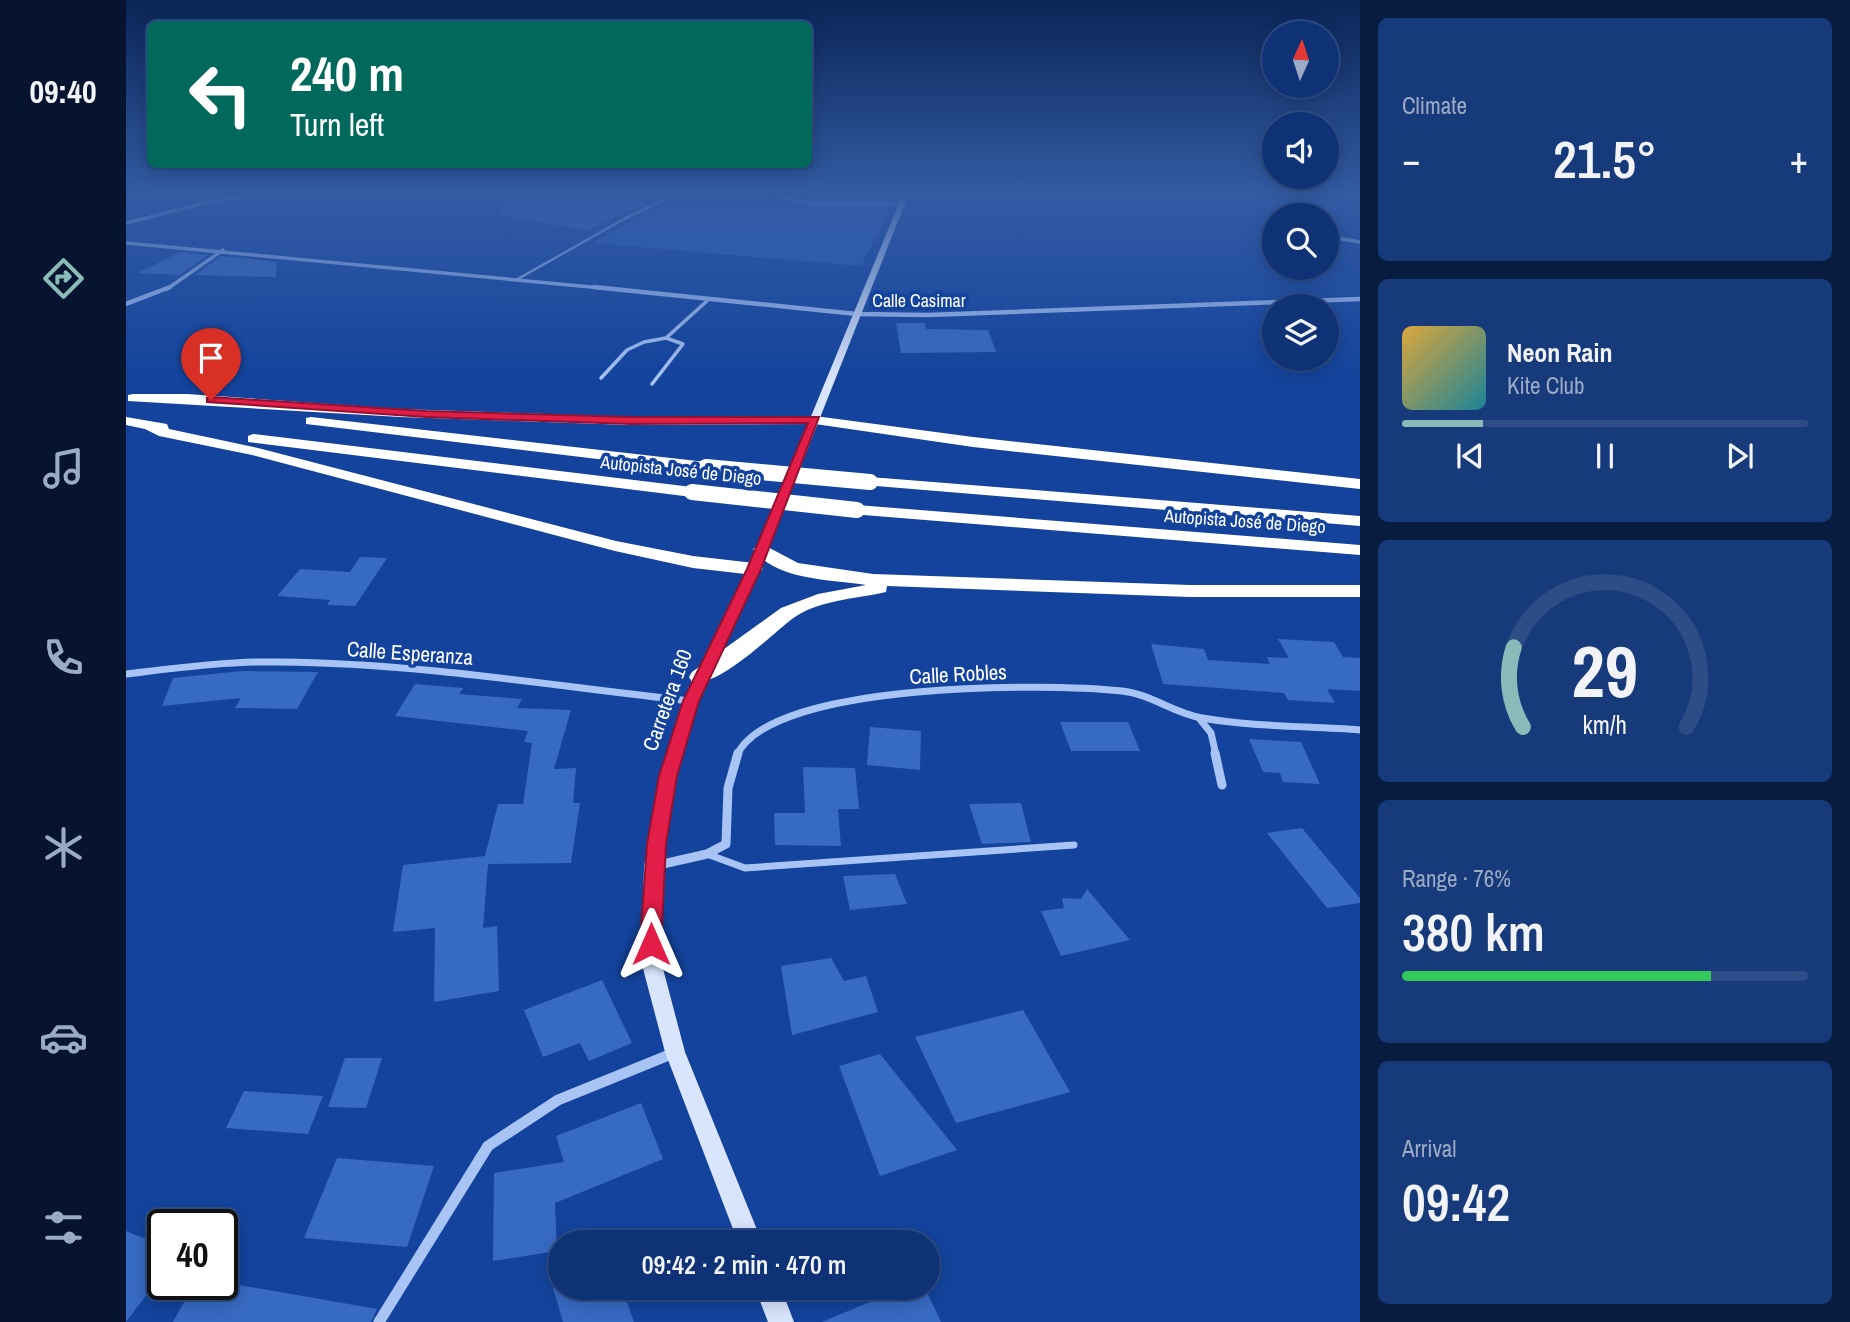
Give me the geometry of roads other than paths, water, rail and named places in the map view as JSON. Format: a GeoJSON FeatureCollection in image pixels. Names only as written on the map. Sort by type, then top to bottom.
{"type":"FeatureCollection","features":[{"type":"Feature","properties":{"kind":"highway"},"geometry":{"type":"LineString","coordinates":[[129,397],[187,398],[340,410],[630,421],[815,420],[973,442],[1360,484]]}},
{"type":"Feature","properties":{"kind":"highway","name":"Autopista José de Diego"},"geometry":{"type":"LineString","coordinates":[[129,397],[706,467],[1360,521]]}},
{"type":"Feature","properties":{"kind":"highway","name":"Autopista José de Diego"},"geometry":{"type":"LineString","coordinates":[[126,421],[857,510],[1360,551]]}},
{"type":"Feature","properties":{"kind":"highway"},"geometry":{"type":"LineString","coordinates":[[151,426],[164,433],[254,451],[615,546],[693,562],[754,569]]}},
{"type":"Feature","properties":{"kind":"highway"},"geometry":{"type":"LineString","coordinates":[[762,549],[781,564],[838,577],[931,584],[1190,591],[1360,591]]}},
{"type":"Feature","properties":{"kind":"highway"},"geometry":{"type":"LineString","coordinates":[[700,677],[738,652],[788,612],[809,603],[859,591],[931,584]]}},
{"type":"Feature","properties":{"kind":"street"},"geometry":{"type":"LineString","coordinates":[[126,304],[162,293],[212,258]]}},
{"type":"Feature","properties":{"kind":"street","name":"Calle Casimar"},"geometry":{"type":"LineString","coordinates":[[298,258],[857,314],[956,314],[1360,299]]}},
{"type":"Feature","properties":{"kind":"street","name":"Carretera 160"},"geometry":{"type":"LineString","coordinates":[[745,1230],[675,1052],[651,961],[653,867],[668,776],[691,701],[700,677],[754,569],[879,258]]}},
{"type":"Feature","properties":{"kind":"street","name":"Calle Esperanza"},"geometry":{"type":"LineString","coordinates":[[126,674],[206,664],[376,666],[514,679],[691,701]]}},
{"type":"Feature","properties":{"kind":"street","name":"Calle Robles"},"geometry":{"type":"LineString","coordinates":[[708,854],[726,844],[733,762],[747,738],[767,724],[805,711],[904,694],[1066,687],[1147,695],[1199,718],[1360,730]]}},
{"type":"Feature","properties":{"kind":"street"},"geometry":{"type":"LineString","coordinates":[[1199,718],[1211,733],[1222,785]]}},
{"type":"Feature","properties":{"kind":"street"},"geometry":{"type":"LineString","coordinates":[[653,867],[708,854]]}},
{"type":"Feature","properties":{"kind":"street"},"geometry":{"type":"LineString","coordinates":[[379,1322],[488,1146],[558,1100],[675,1052]]}},
{"type":"Feature","properties":{"kind":"street"},"geometry":{"type":"LineString","coordinates":[[773,1300],[782,1322]]}},
{"type":"Feature","properties":{"kind":"lane"},"geometry":{"type":"LineString","coordinates":[[516,280],[555,258]]}},
{"type":"Feature","properties":{"kind":"lane"},"geometry":{"type":"LineString","coordinates":[[666,338],[708,300]]}},
{"type":"Feature","properties":{"kind":"lane"},"geometry":{"type":"LineString","coordinates":[[601,378],[627,350],[643,342],[666,338],[683,344],[652,384]]}},
{"type":"Feature","properties":{"kind":"lane"},"geometry":{"type":"LineString","coordinates":[[708,854],[745,868],[1074,845]]}}]}
